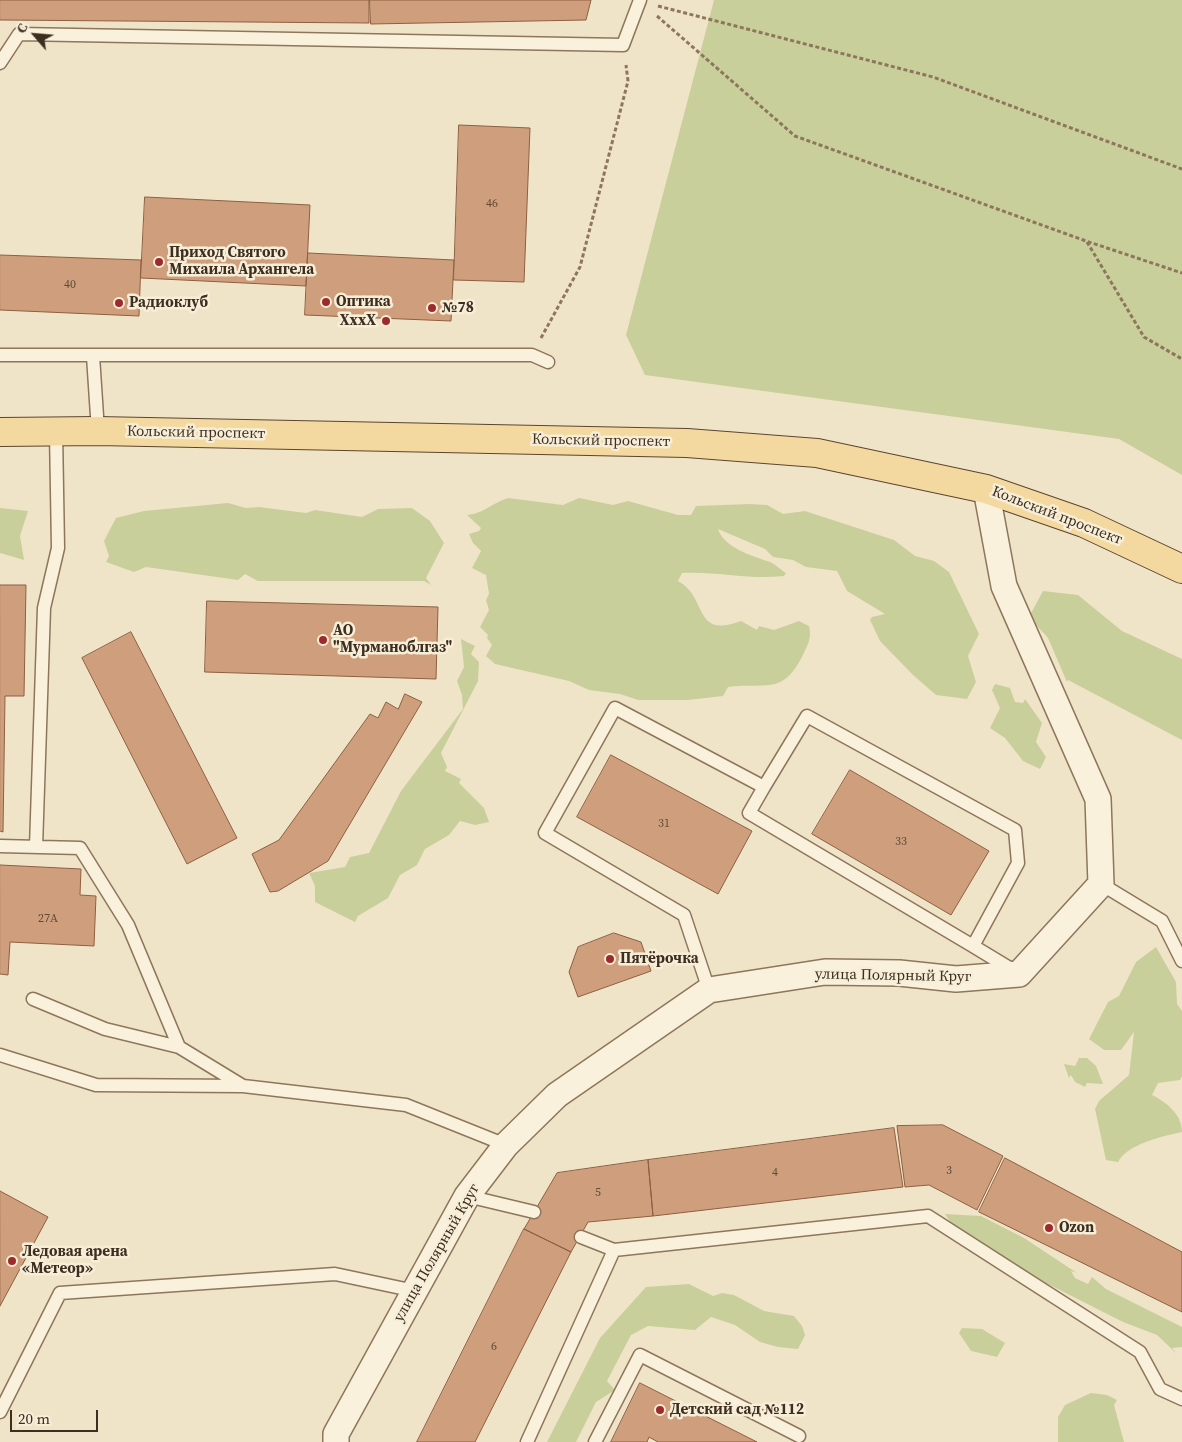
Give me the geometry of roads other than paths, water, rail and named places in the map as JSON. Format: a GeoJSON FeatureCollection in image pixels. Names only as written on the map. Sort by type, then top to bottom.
{"type":"FeatureCollection","features":[{"type":"Feature","properties":{"kind":"main road","name":"Кольский проспект"},"geometry":{"type":"LineString","coordinates":[[0,432],[98,431],[687,443],[817,453],[986,489],[1084,523],[1182,569]]}},
{"type":"Feature","properties":{"kind":"street"},"geometry":{"type":"LineString","coordinates":[[986,489],[1004,586],[1098,799],[1101,884],[1019,974]]}},
{"type":"Feature","properties":{"kind":"street","name":"улица Полярный Круг"},"geometry":{"type":"LineString","coordinates":[[336,1442],[336,1434],[467,1196],[506,1145],[557,1095],[709,990],[825,972],[899,973],[956,980],[1019,974]]}},
{"type":"Feature","properties":{"kind":"lane"},"geometry":{"type":"LineString","coordinates":[[0,63],[19,34],[623,45],[640,1]]}},
{"type":"Feature","properties":{"kind":"lane"},"geometry":{"type":"LineString","coordinates":[[0,355],[532,355],[548,362]]}},
{"type":"Feature","properties":{"kind":"lane"},"geometry":{"type":"LineString","coordinates":[[92,356],[98,431]]}},
{"type":"Feature","properties":{"kind":"lane"},"geometry":{"type":"LineString","coordinates":[[36,847],[44,608],[58,548],[56,432]]}},
{"type":"Feature","properties":{"kind":"lane"},"geometry":{"type":"LineString","coordinates":[[709,990],[684,915],[545,833],[615,708],[764,787]]}},
{"type":"Feature","properties":{"kind":"lane"},"geometry":{"type":"LineString","coordinates":[[974,946],[1018,863],[1015,830],[807,716],[749,813],[1019,974]]}},
{"type":"Feature","properties":{"kind":"lane"},"geometry":{"type":"LineString","coordinates":[[0,846],[80,848],[128,925],[179,1047]]}},
{"type":"Feature","properties":{"kind":"lane"},"geometry":{"type":"LineString","coordinates":[[1101,884],[1162,921],[1182,962]]}},
{"type":"Feature","properties":{"kind":"lane"},"geometry":{"type":"LineString","coordinates":[[33,999],[105,1028],[179,1047],[243,1086]]}},
{"type":"Feature","properties":{"kind":"lane"},"geometry":{"type":"LineString","coordinates":[[0,1055],[96,1085],[243,1086],[406,1105],[506,1145]]}},
{"type":"Feature","properties":{"kind":"lane"},"geometry":{"type":"LineString","coordinates":[[467,1196],[534,1212]]}},
{"type":"Feature","properties":{"kind":"lane"},"geometry":{"type":"LineString","coordinates":[[581,1237],[614,1250],[928,1216],[1140,1352],[1160,1389],[1182,1399]]}},
{"type":"Feature","properties":{"kind":"lane"},"geometry":{"type":"LineString","coordinates":[[527,1442],[614,1250]]}},
{"type":"Feature","properties":{"kind":"lane"},"geometry":{"type":"LineString","coordinates":[[0,1412],[60,1293],[335,1274],[415,1291]]}},
{"type":"Feature","properties":{"kind":"lane"},"geometry":{"type":"LineString","coordinates":[[595,1442],[640,1355],[800,1436]]}},
{"type":"Feature","properties":{"kind":"place","name":"Приход Святого Михаила Архангела"},"geometry":{"type":"Point","coordinates":[159,262]}},
{"type":"Feature","properties":{"kind":"place","name":"Оптика"},"geometry":{"type":"Point","coordinates":[326,302]}},
{"type":"Feature","properties":{"kind":"place","name":"Радиоклуб"},"geometry":{"type":"Point","coordinates":[119,303]}},
{"type":"Feature","properties":{"kind":"place","name":"№78"},"geometry":{"type":"Point","coordinates":[432,308]}},
{"type":"Feature","properties":{"kind":"place","name":"XxxX"},"geometry":{"type":"Point","coordinates":[386,321]}},
{"type":"Feature","properties":{"kind":"place","name":"AO \"Мурманоблгаз\""},"geometry":{"type":"Point","coordinates":[323,640]}},
{"type":"Feature","properties":{"kind":"place","name":"Пятёрочка"},"geometry":{"type":"Point","coordinates":[610,959]}},
{"type":"Feature","properties":{"kind":"place","name":"Ozon"},"geometry":{"type":"Point","coordinates":[1049,1228]}},
{"type":"Feature","properties":{"kind":"place","name":"Ледовая арена «Метеор»"},"geometry":{"type":"Point","coordinates":[12,1261]}},
{"type":"Feature","properties":{"kind":"place","name":"Детский сад №112"},"geometry":{"type":"Point","coordinates":[660,1410]}}]}
